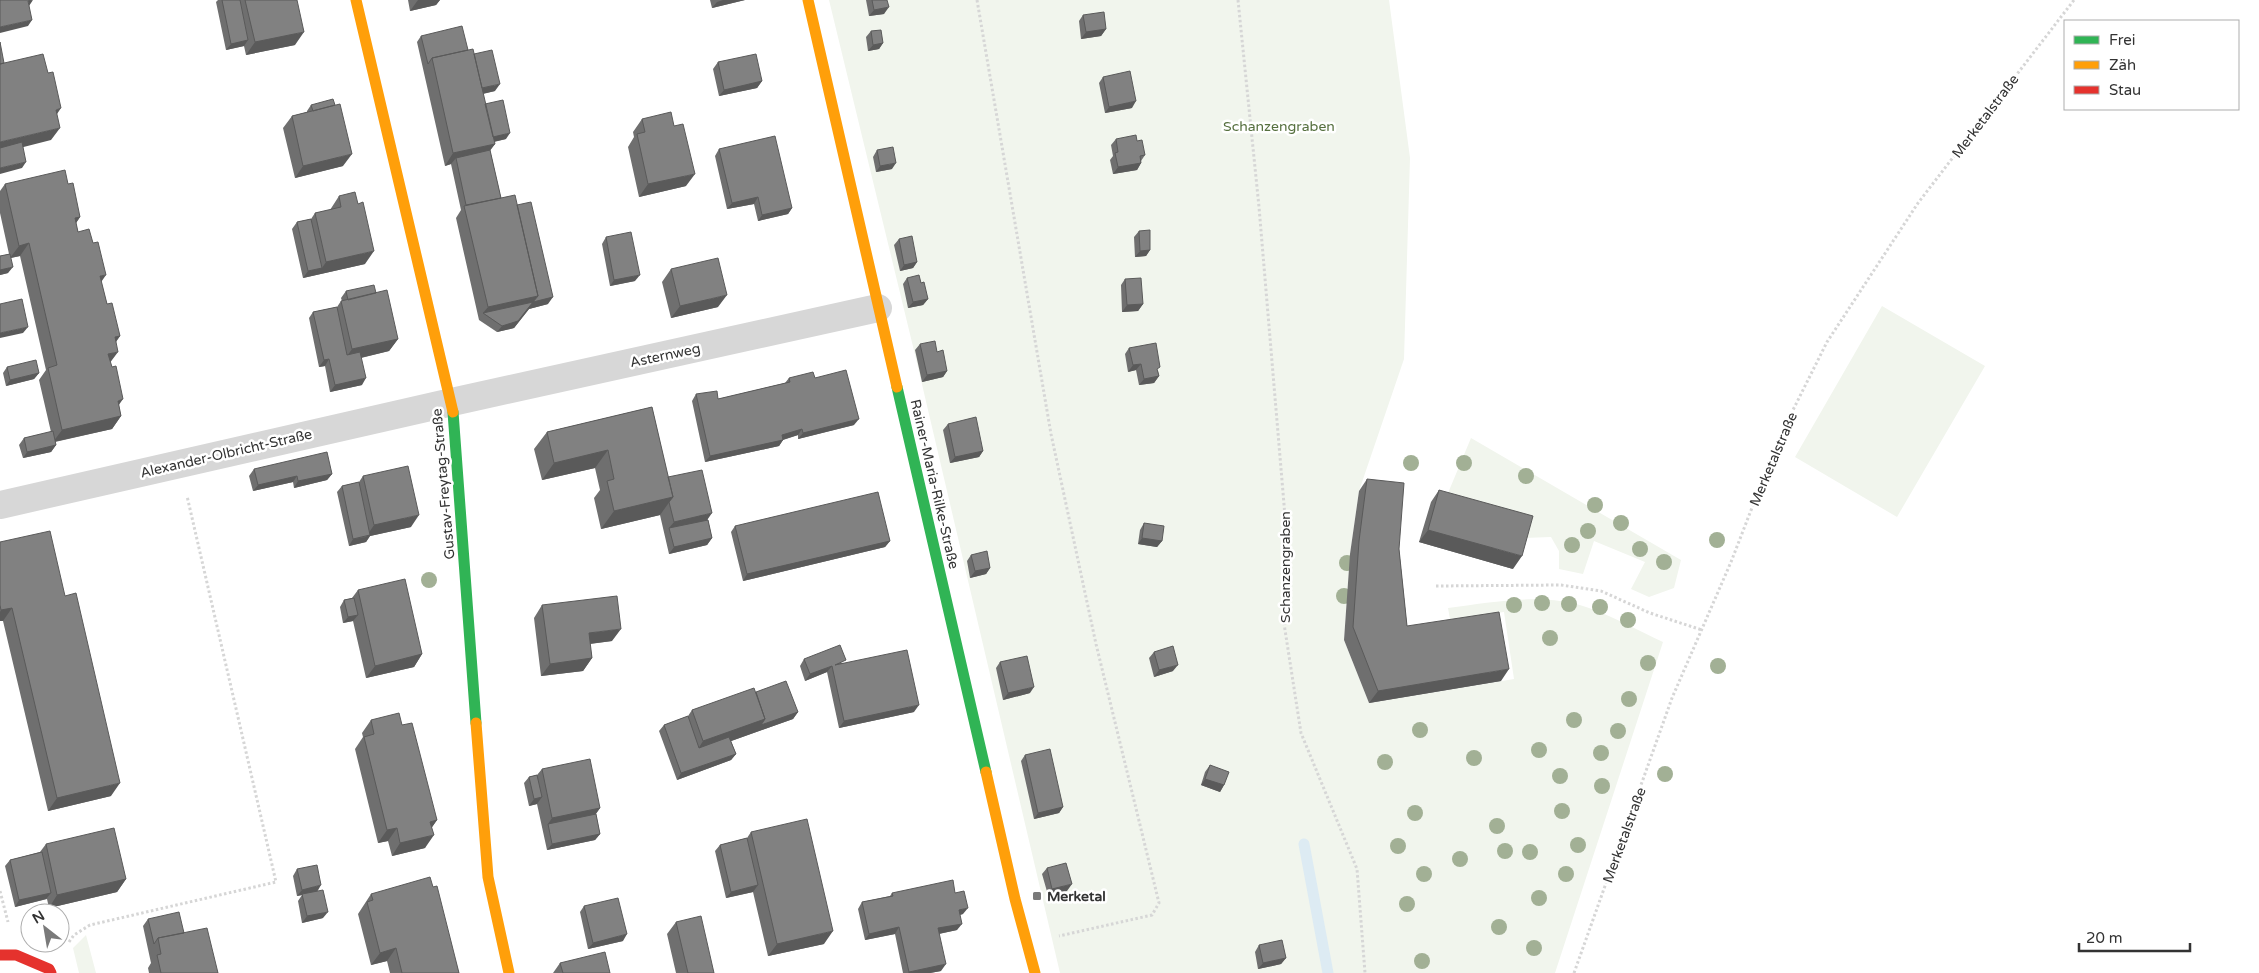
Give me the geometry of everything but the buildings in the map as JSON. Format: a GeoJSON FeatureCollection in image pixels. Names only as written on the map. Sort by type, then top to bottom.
{"type":"FeatureCollection","features":[{"type":"Feature","properties":{"kind":"street","name":"Gustav-Freytag-Straße"},"geometry":{"type":"LineString","coordinates":[[356,0],[452,402],[488,876],[509,973]]}},
{"type":"Feature","properties":{"kind":"street","name":"Rainer-Maria-Rilke-Straße"},"geometry":{"type":"LineString","coordinates":[[808,0],[878,308],[1035,973]]}},
{"type":"Feature","properties":{"kind":"street","name":"Asternweg"},"geometry":{"type":"LineString","coordinates":[[452,402],[878,308]]}},
{"type":"Feature","properties":{"kind":"street","name":"Alexander-Olbricht-Straße"},"geometry":{"type":"LineString","coordinates":[[0,505],[452,402]]}},
{"type":"Feature","properties":{"kind":"street"},"geometry":{"type":"LineString","coordinates":[[0,955],[16,955],[50,971]]}},
{"type":"Feature","properties":{"kind":"path"},"geometry":{"type":"LineString","coordinates":[[977,0],[1051,434],[1096,644],[1159,903],[1152,915],[1052,937]]}},
{"type":"Feature","properties":{"kind":"path","name":"Schanzengraben"},"geometry":{"type":"LineString","coordinates":[[1238,0],[1259,207],[1288,540],[1283,617],[1301,733],[1357,868],[1365,973]]}},
{"type":"Feature","properties":{"kind":"path","name":"Merketalstraße"},"geometry":{"type":"LineString","coordinates":[[1574,973],[1672,698],[1731,562],[1779,438],[1827,342],[1918,203],[2074,0]]}},
{"type":"Feature","properties":{"kind":"path"},"geometry":{"type":"LineString","coordinates":[[50,971],[74,935],[90,925],[276,882],[180,464]]}},
{"type":"Feature","properties":{"kind":"path"},"geometry":{"type":"LineString","coordinates":[[1436,586],[1561,585],[1601,591],[1650,612],[1702,630]]}},
{"type":"Feature","properties":{"kind":"green space"},"geometry":{"type":"Polygon","coordinates":[[[829,0],[1389,0],[1410,158],[1404,359],[1359,491],[1350,554],[1344,640],[1369,703],[1514,679],[1504,612],[1450,619],[1448,608],[1519,600],[1554,600],[1589,608],[1663,642],[1555,973],[1060,973],[917,363],[829,0]]]}},
{"type":"Feature","properties":{"kind":"green space"},"geometry":{"type":"Polygon","coordinates":[[[1882,306],[1985,366],[1897,517],[1795,457],[1882,306]]]}},
{"type":"Feature","properties":{"kind":"green space"},"geometry":{"type":"Polygon","coordinates":[[[1471,438],[1681,560],[1674,588],[1649,597],[1631,589],[1645,562],[1594,541],[1583,574],[1559,569],[1559,551],[1551,537],[1522,538],[1443,505],[1471,438]]]}},
{"type":"Feature","properties":{"kind":"green space"},"geometry":{"type":"Polygon","coordinates":[[[86,935],[96,973],[79,973],[73,948],[86,935]]]}},
{"type":"Feature","properties":{"kind":"waterway"},"geometry":{"type":"LineString","coordinates":[[1304,844],[1328,973]]}},
{"type":"Feature","properties":{"kind":"traffic: fast"},"geometry":{"type":"LineString","coordinates":[[897,387],[986,772]]}},
{"type":"Feature","properties":{"kind":"traffic: fast"},"geometry":{"type":"LineString","coordinates":[[453,412],[476,723]]}},
{"type":"Feature","properties":{"kind":"traffic: slow"},"geometry":{"type":"LineString","coordinates":[[356,0],[453,412]]}},
{"type":"Feature","properties":{"kind":"traffic: slow"},"geometry":{"type":"LineString","coordinates":[[808,0],[897,387]]}},
{"type":"Feature","properties":{"kind":"traffic: slow"},"geometry":{"type":"LineString","coordinates":[[476,723],[488,877],[509,973]]}},
{"type":"Feature","properties":{"kind":"traffic: slow"},"geometry":{"type":"LineString","coordinates":[[986,772],[1015,899],[1035,973]]}},
{"type":"Feature","properties":{"kind":"traffic: jam"},"geometry":{"type":"LineString","coordinates":[[0,955],[16,955],[49,969],[51,973]]}},
{"type":"Feature","properties":{"kind":"place","name":"Merketal"},"geometry":{"type":"Point","coordinates":[1037,896]}}]}
